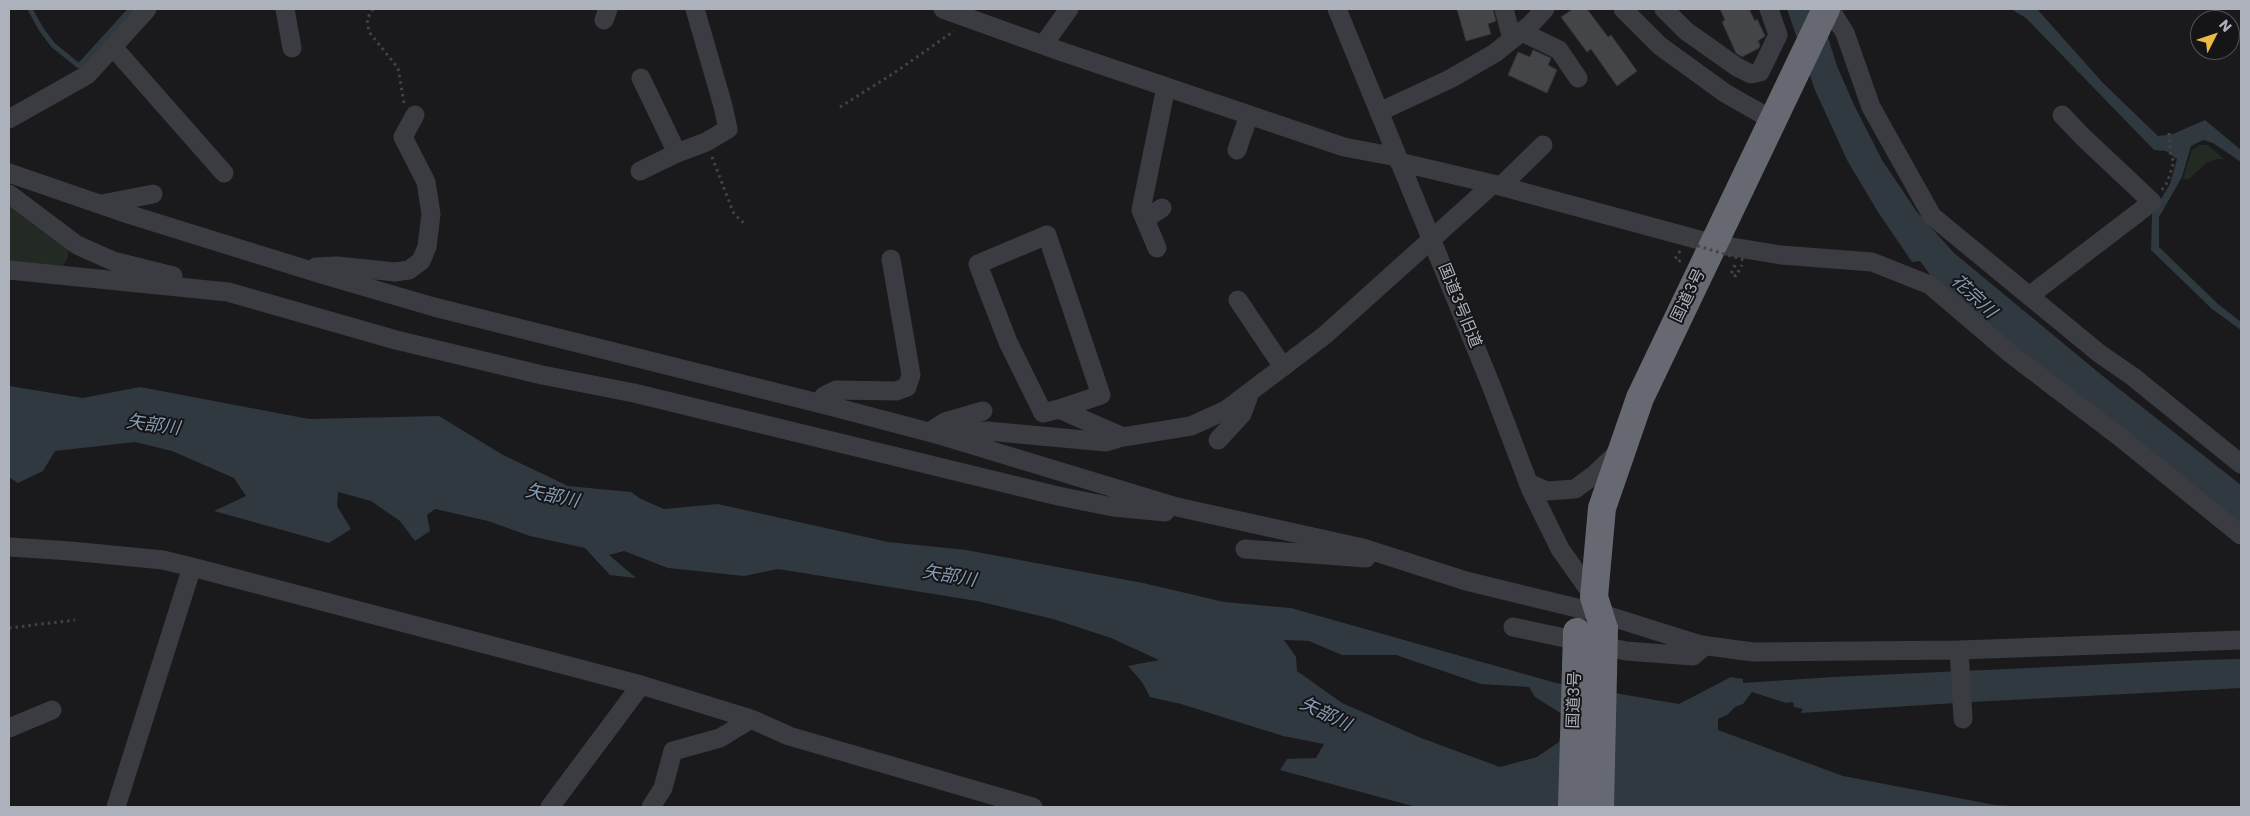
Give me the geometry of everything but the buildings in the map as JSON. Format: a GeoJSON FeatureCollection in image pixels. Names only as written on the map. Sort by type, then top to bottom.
{"type":"FeatureCollection","features":[{"type":"Feature","properties":{"kind":"highway","name":"国道3号"},"geometry":{"type":"LineString","coordinates":[[1572,807],[1602,508],[1640,398],[1827,9]]}},
{"type":"Feature","properties":{"kind":"highway","name":"国道3号"},"geometry":{"type":"LineString","coordinates":[[1592,616],[1600,807]]}},
{"type":"Feature","properties":{"kind":"street"},"geometry":{"type":"LineString","coordinates":[[9,119],[87,75],[147,9]]}},
{"type":"Feature","properties":{"kind":"street"},"geometry":{"type":"LineString","coordinates":[[285,9],[292,48]]}},
{"type":"Feature","properties":{"kind":"street"},"geometry":{"type":"LineString","coordinates":[[640,171],[706,142],[730,137],[724,106],[695,9]]}},
{"type":"Feature","properties":{"kind":"street"},"geometry":{"type":"LineString","coordinates":[[942,9],[1044,46],[1344,148],[1497,185],[1714,244],[1781,255],[1872,262],[1930,285],[2011,354],[2125,441],[2241,535]]}},
{"type":"Feature","properties":{"kind":"street"},"geometry":{"type":"LineString","coordinates":[[1044,46],[1069,9]]}},
{"type":"Feature","properties":{"kind":"street","name":"国道3号旧道"},"geometry":{"type":"LineString","coordinates":[[1337,9],[1487,376],[1528,483],[1592,616]]}},
{"type":"Feature","properties":{"kind":"street"},"geometry":{"type":"LineString","coordinates":[[1504,9],[1517,36],[1559,50],[1578,78]]}},
{"type":"Feature","properties":{"kind":"street"},"geometry":{"type":"LineString","coordinates":[[1379,112],[1450,79],[1494,53],[1517,36],[1545,9]]}},
{"type":"Feature","properties":{"kind":"street"},"geometry":{"type":"LineString","coordinates":[[1623,9],[1667,51],[1725,93],[1774,121]]}},
{"type":"Feature","properties":{"kind":"street"},"geometry":{"type":"LineString","coordinates":[[1664,9],[1686,31],[1737,68],[1751,74],[1760,72],[1778,35],[1769,9]]}},
{"type":"Feature","properties":{"kind":"street"},"geometry":{"type":"LineString","coordinates":[[1827,9],[1845,33],[1872,107],[1932,216],[2029,296],[2241,464]]}},
{"type":"Feature","properties":{"kind":"street"},"geometry":{"type":"LineString","coordinates":[[113,47],[224,172]]}},
{"type":"Feature","properties":{"kind":"street"},"geometry":{"type":"LineString","coordinates":[[641,78],[677,154]]}},
{"type":"Feature","properties":{"kind":"street"},"geometry":{"type":"LineString","coordinates":[[1157,248],[1141,210],[1166,87]]}},
{"type":"Feature","properties":{"kind":"street"},"geometry":{"type":"LineString","coordinates":[[1237,150],[1249,115]]}},
{"type":"Feature","properties":{"kind":"street"},"geometry":{"type":"LineString","coordinates":[[2029,296],[2152,202],[2073,120]]}},
{"type":"Feature","properties":{"kind":"street"},"geometry":{"type":"LineString","coordinates":[[300,268],[337,266],[395,272],[409,270],[421,261],[427,247],[431,214],[426,182],[403,137],[411,122]]}},
{"type":"Feature","properties":{"kind":"street"},"geometry":{"type":"LineString","coordinates":[[933,433],[987,431],[1106,442],[1123,437],[1190,426],[1226,410],[1325,334],[1431,238],[1543,145]]}},
{"type":"Feature","properties":{"kind":"street"},"geometry":{"type":"LineString","coordinates":[[9,174],[300,268],[434,307],[818,402],[933,433],[1177,507],[1363,548],[1466,581],[1705,646],[1753,652],[1959,650],[2241,640]]}},
{"type":"Feature","properties":{"kind":"street"},"geometry":{"type":"LineString","coordinates":[[9,194],[77,245],[113,261],[396,340],[542,375],[634,393],[1058,496],[1113,507],[1174,513],[1177,507]]}},
{"type":"Feature","properties":{"kind":"street"},"geometry":{"type":"LineString","coordinates":[[100,204],[153,194]]}},
{"type":"Feature","properties":{"kind":"street"},"geometry":{"type":"LineString","coordinates":[[1145,219],[1162,208]]}},
{"type":"Feature","properties":{"kind":"street"},"geometry":{"type":"LineString","coordinates":[[1059,410],[1101,395],[1048,235],[978,264],[1008,342],[1043,412],[1059,410],[1123,437]]}},
{"type":"Feature","properties":{"kind":"street"},"geometry":{"type":"LineString","coordinates":[[818,402],[824,396],[836,390],[896,391],[907,386],[911,375],[891,259]]}},
{"type":"Feature","properties":{"kind":"street"},"geometry":{"type":"LineString","coordinates":[[9,270],[228,292]]}},
{"type":"Feature","properties":{"kind":"street"},"geometry":{"type":"LineString","coordinates":[[1238,300],[1282,367]]}},
{"type":"Feature","properties":{"kind":"street"},"geometry":{"type":"LineString","coordinates":[[1218,440],[1242,414],[1250,392]]}},
{"type":"Feature","properties":{"kind":"street"},"geometry":{"type":"LineString","coordinates":[[933,433],[945,422],[983,411]]}},
{"type":"Feature","properties":{"kind":"street"},"geometry":{"type":"LineString","coordinates":[[1528,483],[1547,491],[1575,489],[1594,475],[1623,446]]}},
{"type":"Feature","properties":{"kind":"street"},"geometry":{"type":"LineString","coordinates":[[9,547],[163,560],[192,567],[641,685],[751,719],[790,736],[1033,807]]}},
{"type":"Feature","properties":{"kind":"street"},"geometry":{"type":"LineString","coordinates":[[1245,549],[1406,563]]}},
{"type":"Feature","properties":{"kind":"street"},"geometry":{"type":"LineString","coordinates":[[116,807],[192,567]]}},
{"type":"Feature","properties":{"kind":"street"},"geometry":{"type":"LineString","coordinates":[[1513,627],[1626,650],[1693,656],[1705,646]]}},
{"type":"Feature","properties":{"kind":"street"},"geometry":{"type":"LineString","coordinates":[[1959,650],[1964,719]]}},
{"type":"Feature","properties":{"kind":"street"},"geometry":{"type":"LineString","coordinates":[[550,807],[641,685]]}},
{"type":"Feature","properties":{"kind":"street"},"geometry":{"type":"LineString","coordinates":[[9,728],[52,710]]}},
{"type":"Feature","properties":{"kind":"street"},"geometry":{"type":"LineString","coordinates":[[651,807],[663,788],[673,751],[720,738],[751,719]]}},
{"type":"Feature","properties":{"kind":"path"},"geometry":{"type":"LineString","coordinates":[[373,9],[367,19],[370,32],[398,68],[411,122]]}},
{"type":"Feature","properties":{"kind":"path"},"geometry":{"type":"LineString","coordinates":[[840,107],[894,73],[954,31],[962,25],[966,17]]}},
{"type":"Feature","properties":{"kind":"path"},"geometry":{"type":"LineString","coordinates":[[2152,202],[2168,181],[2174,161],[2171,157],[2168,133]]}},
{"type":"Feature","properties":{"kind":"path"},"geometry":{"type":"LineString","coordinates":[[706,142],[734,214],[746,225]]}},
{"type":"Feature","properties":{"kind":"path"},"geometry":{"type":"LineString","coordinates":[[1685,242],[1744,260]]}},
{"type":"Feature","properties":{"kind":"path"},"geometry":{"type":"LineString","coordinates":[[1675,258],[1680,260]]}},
{"type":"Feature","properties":{"kind":"path"},"geometry":{"type":"LineString","coordinates":[[1736,276],[1731,274],[1737,261]]}},
{"type":"Feature","properties":{"kind":"path"},"geometry":{"type":"LineString","coordinates":[[9,628],[75,620]]}},
{"type":"Feature","properties":{"kind":"shaded area"},"geometry":{"type":"Polygon","coordinates":[[[2200,145],[2208,145],[2224,159],[2217,159],[2206,163],[2188,180],[2183,178],[2192,150],[2200,145]]]}},
{"type":"Feature","properties":{"kind":"shaded area"},"geometry":{"type":"Polygon","coordinates":[[[9,190],[69,242],[68,257],[61,270],[9,276],[9,190]]]}},
{"type":"Feature","properties":{"kind":"water","name":"花宗川"},"geometry":{"type":"Polygon","coordinates":[[[1787,9],[1819,9],[1837,66],[1854,105],[1882,160],[1917,212],[1954,253],[2104,377],[2241,485],[2241,524],[1993,328],[1931,276],[1920,261],[1912,262],[1878,212],[1847,160],[1815,90],[1787,9]]]}},
{"type":"Feature","properties":{"kind":"water"},"geometry":{"type":"Polygon","coordinates":[[[2011,9],[2037,9],[2103,83],[2158,136],[2173,134],[2205,120],[2241,150],[2241,162],[2213,143],[2203,140],[2191,146],[2182,177],[2159,217],[2159,247],[2218,304],[2241,322],[2241,330],[2212,309],[2151,250],[2152,214],[2170,184],[2177,159],[2166,151],[2154,150],[2026,18],[2011,9]]]}},
{"type":"Feature","properties":{"kind":"water","name":"矢部川"},"geometry":{"type":"Polygon","coordinates":[[[9,386],[83,398],[140,387],[309,419],[439,416],[503,455],[568,486],[631,492],[641,499],[664,509],[718,504],[888,542],[966,550],[1143,583],[1224,602],[1291,608],[1556,683],[1679,704],[1731,677],[1743,679],[1743,683],[2201,660],[2241,659],[2241,688],[1801,713],[1803,709],[1794,707],[1793,702],[1786,703],[1752,692],[1743,704],[1735,707],[1727,715],[1718,719],[1718,730],[1843,776],[1995,805],[2028,807],[1416,807],[1280,770],[1287,759],[1316,758],[1324,744],[1283,736],[1181,704],[1150,697],[1142,682],[1128,666],[1159,660],[1111,638],[1053,619],[977,601],[778,569],[744,576],[668,568],[624,551],[609,555],[636,578],[610,575],[585,548],[530,536],[488,521],[435,509],[427,515],[430,531],[415,541],[400,521],[371,501],[338,492],[337,506],[351,529],[329,543],[214,511],[246,496],[234,478],[172,451],[135,442],[55,451],[43,471],[18,483],[9,477],[9,386]],[[1284,640],[1296,657],[1297,671],[1342,703],[1421,738],[1500,767],[1537,757],[1559,742],[1565,716],[1535,697],[1529,687],[1481,684],[1396,655],[1342,655],[1309,641],[1284,640]]]}},
{"type":"Feature","properties":{"kind":"waterway"},"geometry":{"type":"LineString","coordinates":[[30,9],[53,45],[79,66],[131,9]]}}]}
